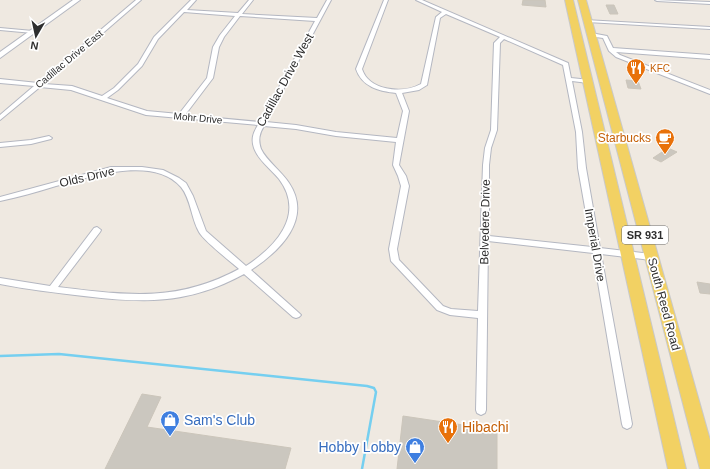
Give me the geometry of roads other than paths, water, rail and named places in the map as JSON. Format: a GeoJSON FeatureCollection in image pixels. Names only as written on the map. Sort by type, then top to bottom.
{"type":"FeatureCollection","features":[{"type":"Feature","properties":{"kind":"main road","name":"South Reed Road"},"geometry":{"type":"LineString","coordinates":[[569,0],[677,469]]}},
{"type":"Feature","properties":{"kind":"main road","name":"South Reed Road"},"geometry":{"type":"LineString","coordinates":[[582,0],[709,469]]}},
{"type":"Feature","properties":{"kind":"street"},"geometry":{"type":"LineString","coordinates":[[0,56],[77,0]]}},
{"type":"Feature","properties":{"kind":"street","name":"Cadillac Drive East"},"geometry":{"type":"LineString","coordinates":[[0,118],[139,0]]}},
{"type":"Feature","properties":{"kind":"street"},"geometry":{"type":"LineString","coordinates":[[103,98],[116,89],[140,66],[156,38],[194,0]]}},
{"type":"Feature","properties":{"kind":"street"},"geometry":{"type":"LineString","coordinates":[[181,116],[210,78],[216,47],[251,0]]}},
{"type":"Feature","properties":{"kind":"street","name":"Cadillac Drive West"},"geometry":{"type":"LineString","coordinates":[[52,289],[122,298],[165,297],[191,292],[216,284],[246,270],[267,255],[280,241],[291,222],[294,210],[292,196],[287,184],[261,154],[257,146],[256,134],[329,0]]}},
{"type":"Feature","properties":{"kind":"street"},"geometry":{"type":"LineString","coordinates":[[386,0],[359,69],[363,78],[372,85],[389,91],[399,92],[415,90],[424,85],[438,17],[446,12]]}},
{"type":"Feature","properties":{"kind":"street"},"geometry":{"type":"LineString","coordinates":[[418,0],[504,37]]}},
{"type":"Feature","properties":{"kind":"street"},"geometry":{"type":"LineString","coordinates":[[657,0],[710,3]]}},
{"type":"Feature","properties":{"kind":"street"},"geometry":{"type":"LineString","coordinates":[[183,11],[318,20]]}},
{"type":"Feature","properties":{"kind":"street"},"geometry":{"type":"LineString","coordinates":[[587,21],[710,28]]}},
{"type":"Feature","properties":{"kind":"street"},"geometry":{"type":"LineString","coordinates":[[0,29],[33,32]]}},
{"type":"Feature","properties":{"kind":"street"},"geometry":{"type":"LineString","coordinates":[[591,35],[605,37],[611,50],[618,56],[710,92]]}},
{"type":"Feature","properties":{"kind":"street","name":"Imperial Drive"},"geometry":{"type":"LineString","coordinates":[[504,37],[566,65],[579,132],[582,168],[627,424]]}},
{"type":"Feature","properties":{"kind":"street","name":"Belvedere Drive"},"geometry":{"type":"LineString","coordinates":[[480,410],[486,165],[488,148],[494,130],[497,43],[504,37]]}},
{"type":"Feature","properties":{"kind":"street"},"geometry":{"type":"LineString","coordinates":[[611,50],[710,57]]}},
{"type":"Feature","properties":{"kind":"street"},"geometry":{"type":"LineString","coordinates":[[569,79],[588,81]]}},
{"type":"Feature","properties":{"kind":"street","name":"Mohr Drive"},"geometry":{"type":"LineString","coordinates":[[0,81],[72,88],[146,113],[261,124],[400,140]]}},
{"type":"Feature","properties":{"kind":"street"},"geometry":{"type":"LineString","coordinates":[[399,92],[406,111],[396,164],[405,186],[394,249],[395,261],[440,308],[450,312],[482,315]]}},
{"type":"Feature","properties":{"kind":"street"},"geometry":{"type":"LineString","coordinates":[[0,145],[31,142],[49,138]]}},
{"type":"Feature","properties":{"kind":"street","name":"Olds Drive"},"geometry":{"type":"LineString","coordinates":[[0,199],[115,169],[136,169],[159,172],[173,178],[183,185],[191,201],[203,233],[296,316]]}},
{"type":"Feature","properties":{"kind":"street"},"geometry":{"type":"LineString","coordinates":[[0,281],[52,289],[97,230]]}},
{"type":"Feature","properties":{"kind":"street"},"geometry":{"type":"LineString","coordinates":[[485,238],[627,253],[651,257]]}},
{"type":"Feature","properties":{"kind":"waterway"},"geometry":{"type":"LineString","coordinates":[[0,356],[59,354],[367,386],[374,388],[376,392],[362,469]]}},
{"type":"Feature","properties":{"kind":"place","name":"KFC"},"geometry":{"type":"Point","coordinates":[636,85]}},
{"type":"Feature","properties":{"kind":"place","name":"Starbucks"},"geometry":{"type":"Point","coordinates":[665,155]}},
{"type":"Feature","properties":{"kind":"place","name":"Sam's Club"},"geometry":{"type":"Point","coordinates":[170,437]}},
{"type":"Feature","properties":{"kind":"place","name":"Hibachi"},"geometry":{"type":"Point","coordinates":[448,444]}},
{"type":"Feature","properties":{"kind":"place","name":"Hobby Lobby"},"geometry":{"type":"Point","coordinates":[415,464]}}]}
